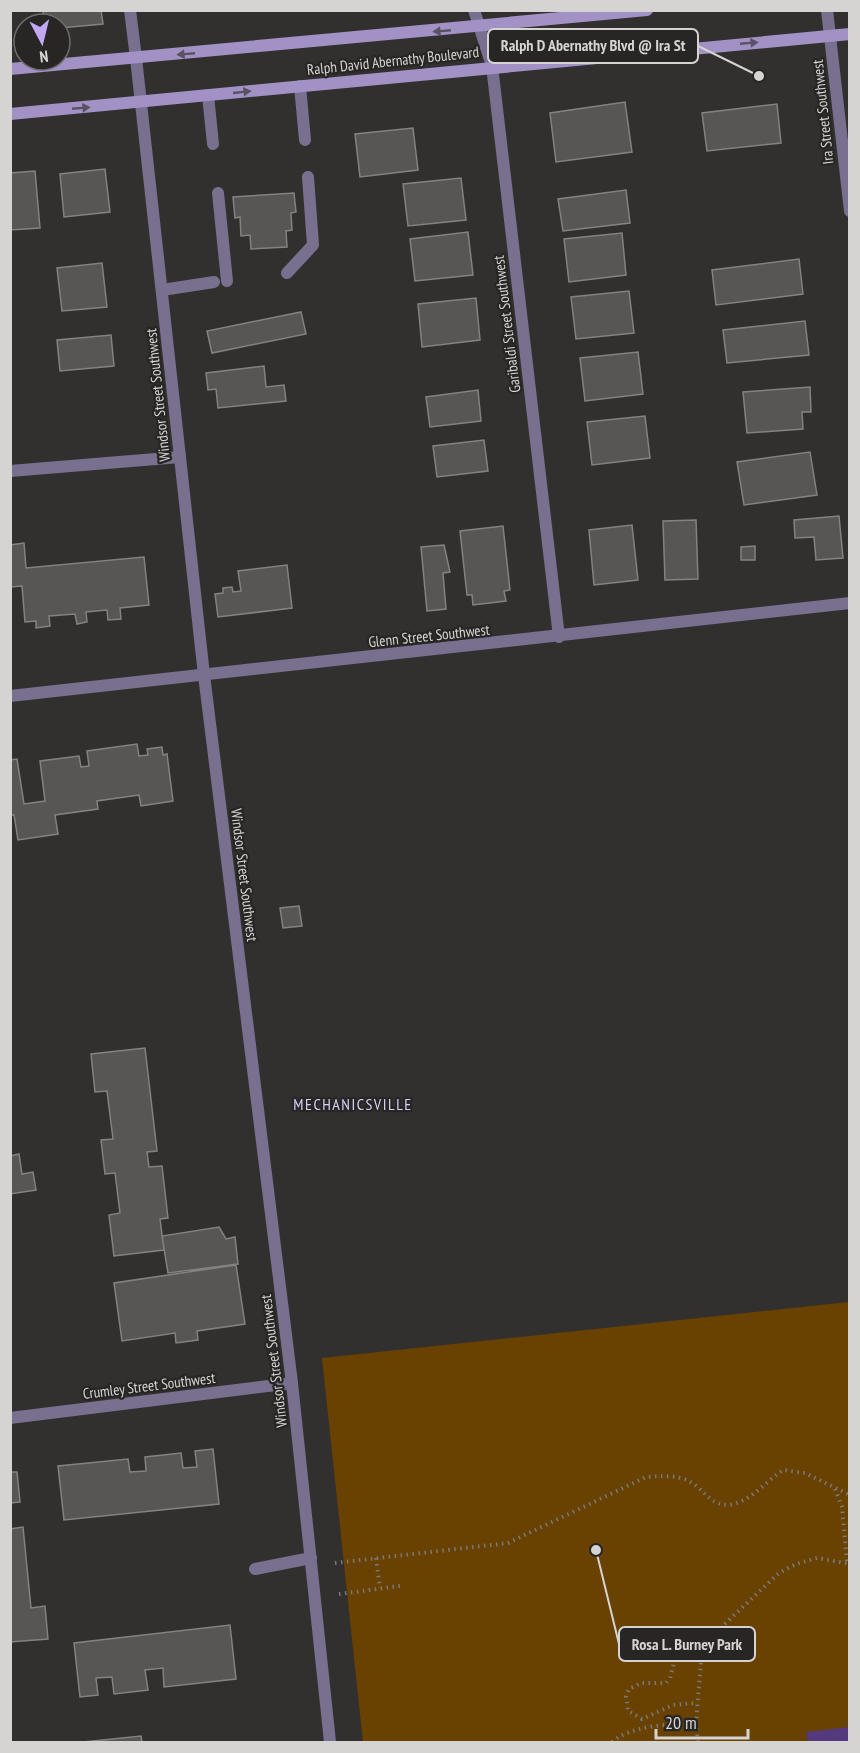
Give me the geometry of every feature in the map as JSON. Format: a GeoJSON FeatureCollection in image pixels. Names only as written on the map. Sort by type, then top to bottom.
{"type":"FeatureCollection","features":[{"type":"Feature","properties":{"kind":"main road","name":"Ralph David Abernathy Boulevard"},"geometry":{"type":"LineString","coordinates":[[10,69],[479,28],[647,10]]}},
{"type":"Feature","properties":{"kind":"main road","name":"Ralph David Abernathy Boulevard"},"geometry":{"type":"LineString","coordinates":[[10,114],[492,66],[849,34]]}},
{"type":"Feature","properties":{"kind":"street","name":"Windsor Street Southwest"},"geometry":{"type":"LineString","coordinates":[[130,10],[204,675],[292,1383],[330,1743]]}},
{"type":"Feature","properties":{"kind":"street","name":"Garibaldi Street Southwest"},"geometry":{"type":"LineString","coordinates":[[474,10],[492,66],[560,637]]}},
{"type":"Feature","properties":{"kind":"street","name":"Ira Street Southwest"},"geometry":{"type":"LineString","coordinates":[[827,10],[849,211]]}},
{"type":"Feature","properties":{"kind":"street"},"geometry":{"type":"LineString","coordinates":[[300,86],[305,140]]}},
{"type":"Feature","properties":{"kind":"street"},"geometry":{"type":"LineString","coordinates":[[208,95],[213,144]]}},
{"type":"Feature","properties":{"kind":"street"},"geometry":{"type":"LineString","coordinates":[[287,273],[313,245],[308,177]]}},
{"type":"Feature","properties":{"kind":"street"},"geometry":{"type":"LineString","coordinates":[[218,193],[227,281]]}},
{"type":"Feature","properties":{"kind":"street"},"geometry":{"type":"LineString","coordinates":[[162,290],[214,282]]}},
{"type":"Feature","properties":{"kind":"street"},"geometry":{"type":"LineString","coordinates":[[10,471],[180,457]]}},
{"type":"Feature","properties":{"kind":"street","name":"Glenn Street Southwest"},"geometry":{"type":"LineString","coordinates":[[10,696],[560,637],[849,603]]}},
{"type":"Feature","properties":{"kind":"street","name":"Crumley Street Southwest"},"geometry":{"type":"LineString","coordinates":[[10,1418],[292,1383]]}},
{"type":"Feature","properties":{"kind":"street"},"geometry":{"type":"LineString","coordinates":[[255,1569],[311,1558]]}},
{"type":"Feature","properties":{"kind":"path"},"geometry":{"type":"LineString","coordinates":[[335,1563],[508,1543],[646,1477],[666,1476],[686,1480],[712,1502],[725,1505],[738,1503],[783,1470],[805,1473],[849,1496]]}},
{"type":"Feature","properties":{"kind":"path"},"geometry":{"type":"LineString","coordinates":[[698,1743],[696,1723],[701,1662],[712,1636],[779,1573],[796,1564],[817,1558],[848,1563],[842,1507],[835,1488]]}},
{"type":"Feature","properties":{"kind":"path"},"geometry":{"type":"LineString","coordinates":[[376,1558],[380,1588]]}},
{"type":"Feature","properties":{"kind":"path"},"geometry":{"type":"LineString","coordinates":[[339,1594],[400,1586]]}},
{"type":"Feature","properties":{"kind":"path"},"geometry":{"type":"LineString","coordinates":[[675,1659],[670,1678],[666,1683],[641,1683],[628,1689],[626,1696],[628,1711],[634,1717],[642,1719],[673,1705],[697,1703]]}},
{"type":"Feature","properties":{"kind":"path"},"geometry":{"type":"LineString","coordinates":[[612,1743],[633,1732],[664,1725],[696,1723]]}},
{"type":"Feature","properties":{"kind":"shaded area"},"geometry":{"type":"Polygon","coordinates":[[[849,1302],[849,1742],[363,1742],[322,1358],[849,1302]]]}},
{"type":"Feature","properties":{"kind":"shaded area"},"geometry":{"type":"Polygon","coordinates":[[[849,1727],[849,1742],[808,1742],[806,1732],[849,1727]]]}},
{"type":"Feature","properties":{"kind":"building"},"geometry":{"type":"Polygon","coordinates":[[[43,10],[101,10],[103,24],[72,27],[72,12],[43,12],[43,10]]]}},
{"type":"Feature","properties":{"kind":"building"},"geometry":{"type":"Polygon","coordinates":[[[625,102],[632,152],[556,162],[550,113],[625,102]]]}},
{"type":"Feature","properties":{"kind":"building"},"geometry":{"type":"Polygon","coordinates":[[[777,104],[781,143],[707,151],[702,113],[777,104]]]}},
{"type":"Feature","properties":{"kind":"building"},"geometry":{"type":"Polygon","coordinates":[[[413,128],[418,170],[360,177],[355,134],[413,128]]]}},
{"type":"Feature","properties":{"kind":"building"},"geometry":{"type":"Polygon","coordinates":[[[105,169],[110,212],[64,217],[60,174],[105,169]]]}},
{"type":"Feature","properties":{"kind":"building"},"geometry":{"type":"Polygon","coordinates":[[[35,171],[40,228],[10,230],[10,173],[35,171]]]}},
{"type":"Feature","properties":{"kind":"building"},"geometry":{"type":"Polygon","coordinates":[[[461,178],[466,220],[408,226],[403,184],[461,178]]]}},
{"type":"Feature","properties":{"kind":"building"},"geometry":{"type":"Polygon","coordinates":[[[626,190],[630,223],[563,231],[558,199],[626,190]]]}},
{"type":"Feature","properties":{"kind":"building"},"geometry":{"type":"Polygon","coordinates":[[[294,193],[296,212],[291,213],[292,230],[286,231],[287,247],[251,249],[250,235],[241,236],[240,217],[235,218],[233,197],[294,193]]]}},
{"type":"Feature","properties":{"kind":"building"},"geometry":{"type":"Polygon","coordinates":[[[468,232],[473,275],[415,281],[410,239],[468,232]]]}},
{"type":"Feature","properties":{"kind":"building"},"geometry":{"type":"Polygon","coordinates":[[[622,233],[626,275],[569,282],[564,239],[622,233]]]}},
{"type":"Feature","properties":{"kind":"building"},"geometry":{"type":"Polygon","coordinates":[[[799,259],[803,294],[716,305],[712,270],[799,259]]]}},
{"type":"Feature","properties":{"kind":"building"},"geometry":{"type":"Polygon","coordinates":[[[102,263],[107,307],[62,311],[57,268],[102,263]]]}},
{"type":"Feature","properties":{"kind":"building"},"geometry":{"type":"Polygon","coordinates":[[[629,291],[634,333],[576,339],[571,297],[629,291]]]}},
{"type":"Feature","properties":{"kind":"building"},"geometry":{"type":"Polygon","coordinates":[[[476,298],[480,340],[422,347],[418,304],[476,298]]]}},
{"type":"Feature","properties":{"kind":"building"},"geometry":{"type":"Polygon","coordinates":[[[301,312],[306,334],[212,353],[207,331],[301,312]]]}},
{"type":"Feature","properties":{"kind":"building"},"geometry":{"type":"Polygon","coordinates":[[[805,321],[809,355],[727,363],[723,330],[805,321]]]}},
{"type":"Feature","properties":{"kind":"building"},"geometry":{"type":"Polygon","coordinates":[[[111,335],[114,366],[60,371],[57,340],[111,335]]]}},
{"type":"Feature","properties":{"kind":"building"},"geometry":{"type":"Polygon","coordinates":[[[638,352],[643,394],[585,401],[580,358],[638,352]]]}},
{"type":"Feature","properties":{"kind":"building"},"geometry":{"type":"Polygon","coordinates":[[[264,366],[266,387],[284,385],[286,401],[218,408],[216,389],[208,390],[206,373],[264,366]]]}},
{"type":"Feature","properties":{"kind":"building"},"geometry":{"type":"Polygon","coordinates":[[[810,387],[811,412],[802,412],[803,429],[747,433],[743,392],[810,387]]]}},
{"type":"Feature","properties":{"kind":"building"},"geometry":{"type":"Polygon","coordinates":[[[478,390],[481,421],[430,427],[426,397],[478,390]]]}},
{"type":"Feature","properties":{"kind":"building"},"geometry":{"type":"Polygon","coordinates":[[[645,416],[650,458],[592,465],[587,422],[645,416]]]}},
{"type":"Feature","properties":{"kind":"building"},"geometry":{"type":"Polygon","coordinates":[[[484,440],[488,471],[437,477],[433,446],[484,440]]]}},
{"type":"Feature","properties":{"kind":"building"},"geometry":{"type":"Polygon","coordinates":[[[810,452],[817,495],[744,505],[737,462],[810,452]]]}},
{"type":"Feature","properties":{"kind":"building"},"geometry":{"type":"Polygon","coordinates":[[[839,516],[843,558],[816,560],[814,537],[795,538],[794,520],[839,516]]]}},
{"type":"Feature","properties":{"kind":"building"},"geometry":{"type":"Polygon","coordinates":[[[696,520],[698,579],[665,580],[663,521],[696,520]]]}},
{"type":"Feature","properties":{"kind":"building"},"geometry":{"type":"Polygon","coordinates":[[[632,525],[638,580],[594,585],[589,530],[632,525]]]}},
{"type":"Feature","properties":{"kind":"building"},"geometry":{"type":"Polygon","coordinates":[[[503,526],[510,590],[504,591],[506,601],[473,605],[472,595],[467,595],[460,531],[503,526]]]}},
{"type":"Feature","properties":{"kind":"building"},"geometry":{"type":"Polygon","coordinates":[[[24,543],[26,568],[144,557],[149,605],[120,608],[121,619],[108,620],[107,610],[86,612],[87,622],[77,624],[75,614],[49,616],[50,626],[36,628],[36,621],[25,622],[22,586],[10,587],[10,545],[24,543]]]}},
{"type":"Feature","properties":{"kind":"building"},"geometry":{"type":"Polygon","coordinates":[[[444,545],[450,572],[443,573],[446,609],[427,611],[421,547],[444,545]]]}},
{"type":"Feature","properties":{"kind":"building"},"geometry":{"type":"Polygon","coordinates":[[[755,546],[755,560],[741,560],[741,547],[755,546]]]}},
{"type":"Feature","properties":{"kind":"building"},"geometry":{"type":"Polygon","coordinates":[[[287,565],[292,608],[218,617],[215,594],[223,593],[223,588],[232,587],[233,592],[241,591],[238,571],[287,565]]]}},
{"type":"Feature","properties":{"kind":"building"},"geometry":{"type":"Polygon","coordinates":[[[137,744],[139,756],[148,755],[147,749],[162,747],[163,755],[167,754],[173,801],[141,806],[139,795],[97,801],[98,809],[55,815],[58,834],[18,840],[14,815],[10,815],[10,760],[17,759],[24,804],[45,801],[40,761],[79,756],[81,767],[89,766],[87,751],[137,744]]]}},
{"type":"Feature","properties":{"kind":"building"},"geometry":{"type":"Polygon","coordinates":[[[299,906],[302,926],[283,928],[280,908],[299,906]]]}},
{"type":"Feature","properties":{"kind":"building"},"geometry":{"type":"Polygon","coordinates":[[[145,1048],[157,1151],[147,1152],[149,1167],[162,1166],[168,1218],[160,1219],[164,1250],[114,1256],[109,1215],[120,1213],[115,1173],[105,1174],[101,1140],[113,1139],[107,1091],[95,1092],[91,1054],[145,1048]]]}},
{"type":"Feature","properties":{"kind":"building"},"geometry":{"type":"Polygon","coordinates":[[[19,1154],[22,1174],[33,1172],[36,1190],[10,1194],[10,1156],[19,1154]]]}},
{"type":"Feature","properties":{"kind":"building"},"geometry":{"type":"Polygon","coordinates":[[[219,1227],[226,1239],[235,1237],[238,1264],[168,1273],[162,1236],[219,1227]]]}},
{"type":"Feature","properties":{"kind":"building"},"geometry":{"type":"Polygon","coordinates":[[[236,1265],[245,1324],[197,1331],[198,1340],[176,1343],[175,1333],[122,1341],[114,1283],[236,1265]]]}},
{"type":"Feature","properties":{"kind":"building"},"geometry":{"type":"Polygon","coordinates":[[[213,1449],[219,1504],[64,1520],[58,1466],[128,1459],[130,1472],[146,1471],[145,1457],[181,1453],[183,1468],[197,1467],[195,1451],[213,1449]]]}},
{"type":"Feature","properties":{"kind":"building"},"geometry":{"type":"Polygon","coordinates":[[[10,1472],[17,1472],[20,1502],[10,1503],[10,1472]]]}},
{"type":"Feature","properties":{"kind":"building"},"geometry":{"type":"Polygon","coordinates":[[[23,1527],[31,1608],[45,1606],[48,1639],[10,1642],[10,1529],[23,1527]]]}},
{"type":"Feature","properties":{"kind":"building"},"geometry":{"type":"Polygon","coordinates":[[[230,1625],[236,1679],[164,1687],[163,1668],[145,1670],[148,1690],[114,1694],[112,1677],[96,1678],[98,1695],[80,1697],[74,1643],[230,1625]]]}},
{"type":"Feature","properties":{"kind":"building"},"geometry":{"type":"Polygon","coordinates":[[[141,1736],[142,1742],[83,1742],[141,1736]]]}},
{"type":"Feature","properties":{"kind":"place","name":"Ralph D Abernathy Blvd @ Ira St"},"geometry":{"type":"Point","coordinates":[759,76]}},
{"type":"Feature","properties":{"kind":"place","name":"Rosa L. Burney Park"},"geometry":{"type":"Point","coordinates":[596,1550]}},
{"type":"Feature","properties":{"kind":"district","name":"MECHANICSVILLE"},"geometry":{"type":"Point","coordinates":[353,1104]}}]}
